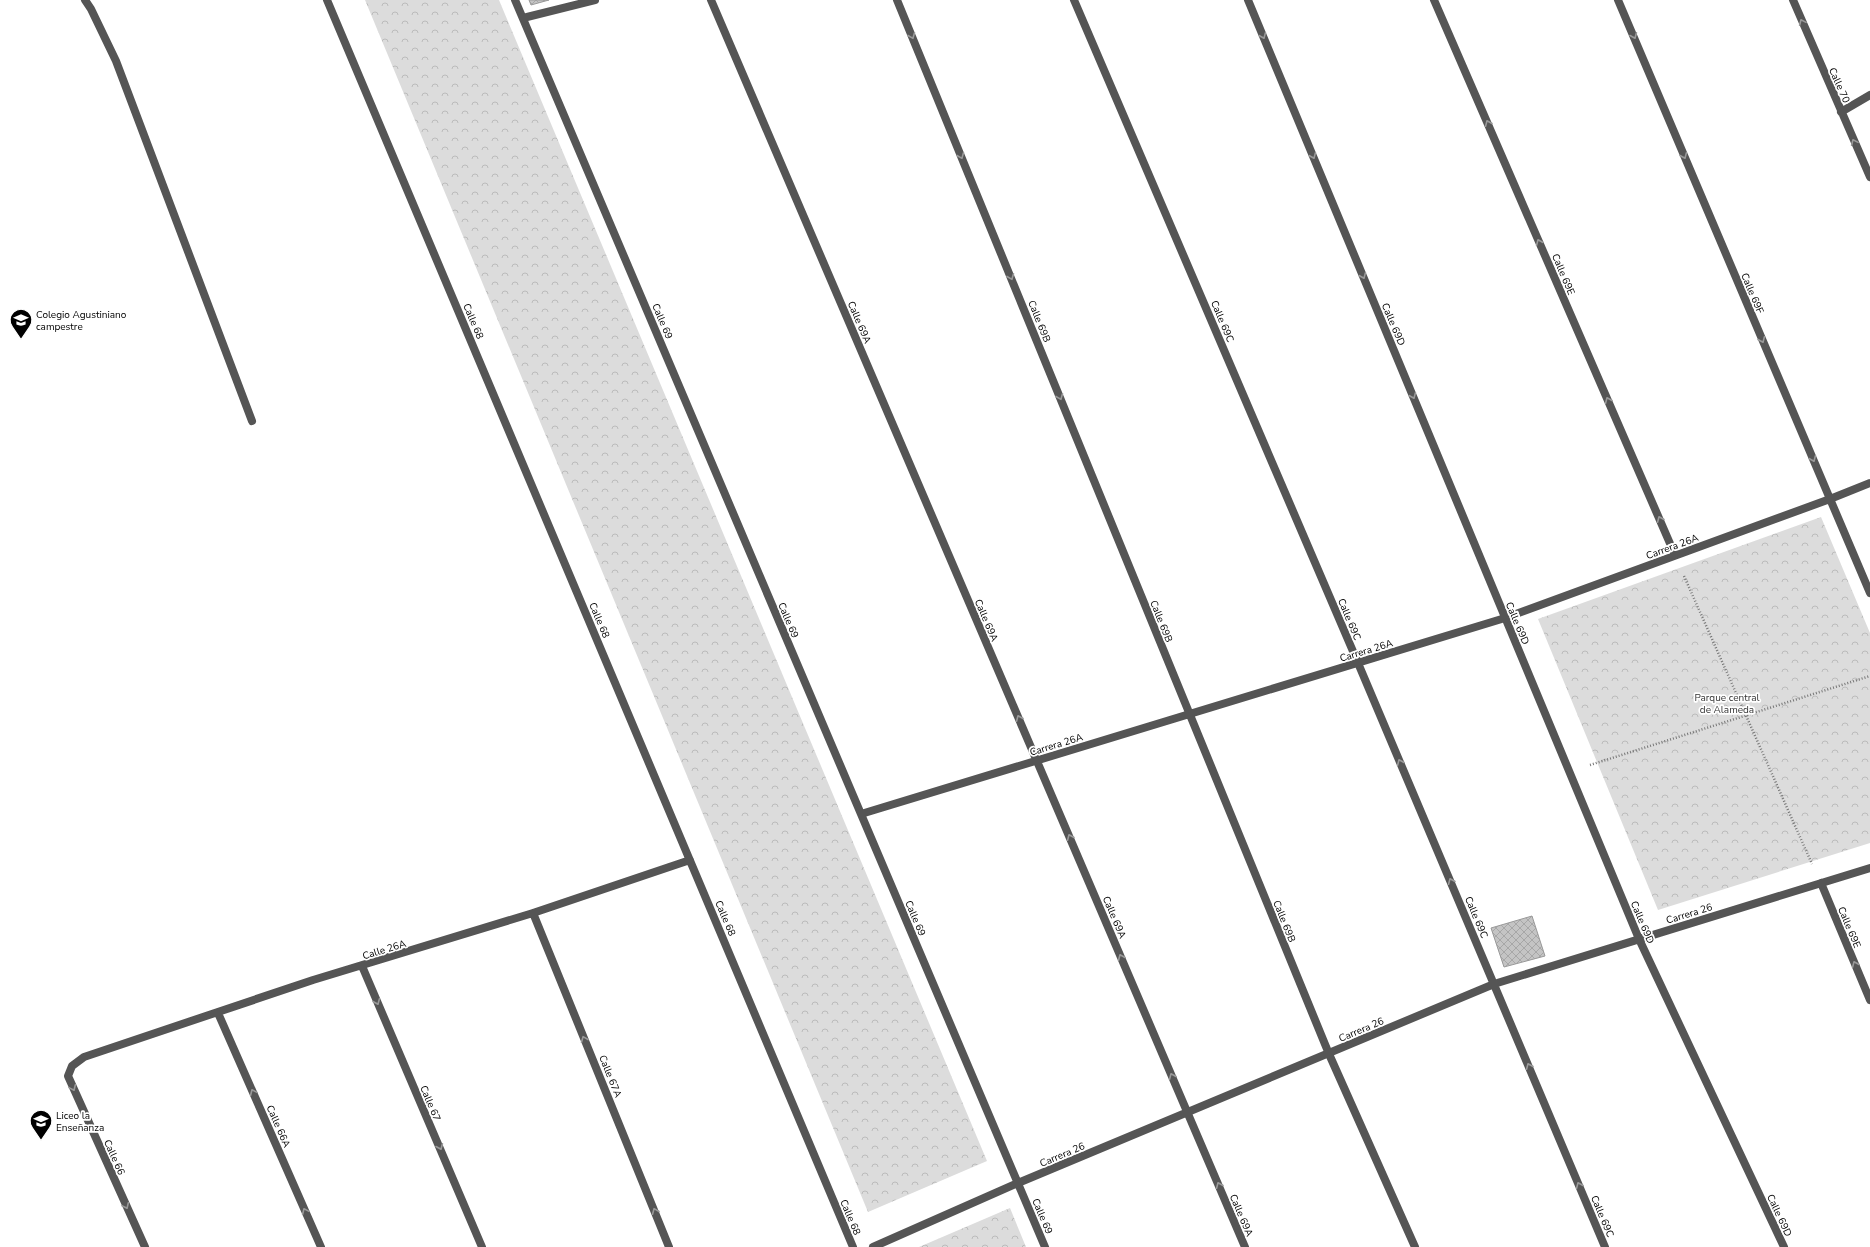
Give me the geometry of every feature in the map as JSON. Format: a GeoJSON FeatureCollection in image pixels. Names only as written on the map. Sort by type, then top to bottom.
{"type":"FeatureCollection","features":[{"type":"Feature","properties":{"kind":"street"},"geometry":{"type":"LineString","coordinates":[[85,0],[91,8],[116,61],[252,421]]}},
{"type":"Feature","properties":{"kind":"street","name":"Calle 68"},"geometry":{"type":"LineString","coordinates":[[327,0],[853,1247]]}},
{"type":"Feature","properties":{"kind":"street","name":"Calle 69"},"geometry":{"type":"LineString","coordinates":[[516,0],[1045,1247]]}},
{"type":"Feature","properties":{"kind":"street"},"geometry":{"type":"LineString","coordinates":[[523,18],[595,0]]}},
{"type":"Feature","properties":{"kind":"street","name":"Calle 69A"},"geometry":{"type":"LineString","coordinates":[[711,0],[1245,1247]]}},
{"type":"Feature","properties":{"kind":"street","name":"Calle 69B"},"geometry":{"type":"LineString","coordinates":[[897,0],[1329,1054],[1415,1247]]}},
{"type":"Feature","properties":{"kind":"street","name":"Calle 69C"},"geometry":{"type":"LineString","coordinates":[[1074,0],[1358,663],[1605,1247]]}},
{"type":"Feature","properties":{"kind":"street","name":"Calle 69D"},"geometry":{"type":"LineString","coordinates":[[1248,0],[1639,939],[1784,1247]]}},
{"type":"Feature","properties":{"kind":"street","name":"Calle 69E"},"geometry":{"type":"LineString","coordinates":[[1434,0],[1675,555]]}},
{"type":"Feature","properties":{"kind":"street","name":"Calle 69F"},"geometry":{"type":"LineString","coordinates":[[1618,0],[1870,593]]}},
{"type":"Feature","properties":{"kind":"street","name":"Calle 70"},"geometry":{"type":"LineString","coordinates":[[1792,0],[1870,177]]}},
{"type":"Feature","properties":{"kind":"street"},"geometry":{"type":"LineString","coordinates":[[1841,112],[1870,95]]}},
{"type":"Feature","properties":{"kind":"street","name":"Carrera 26A"},"geometry":{"type":"LineString","coordinates":[[861,814],[1505,618],[1870,483]]}},
{"type":"Feature","properties":{"kind":"street","name":"Calle 26A"},"geometry":{"type":"LineString","coordinates":[[84,1057],[362,966],[533,913],[690,860]]}},
{"type":"Feature","properties":{"kind":"street","name":"Carrera 26"},"geometry":{"type":"LineString","coordinates":[[873,1247],[1018,1183],[1494,984],[1870,868]]}},
{"type":"Feature","properties":{"kind":"street","name":"Calle 69E"},"geometry":{"type":"LineString","coordinates":[[1821,883],[1870,1000]]}},
{"type":"Feature","properties":{"kind":"street","name":"Calle 67A"},"geometry":{"type":"LineString","coordinates":[[533,913],[669,1247]]}},
{"type":"Feature","properties":{"kind":"street","name":"Calle 67"},"geometry":{"type":"LineString","coordinates":[[362,966],[482,1247]]}},
{"type":"Feature","properties":{"kind":"street","name":"Calle 66A"},"geometry":{"type":"LineString","coordinates":[[218,1013],[321,1247]]}},
{"type":"Feature","properties":{"kind":"street","name":"Calle 66"},"geometry":{"type":"LineString","coordinates":[[84,1057],[72,1066],[68,1076],[145,1247]]}},
{"type":"Feature","properties":{"kind":"path"},"geometry":{"type":"LineString","coordinates":[[1675,555],[1821,883]]}},
{"type":"Feature","properties":{"kind":"path"},"geometry":{"type":"LineString","coordinates":[[1569,772],[1870,676]]}},
{"type":"Feature","properties":{"kind":"green space"},"geometry":{"type":"Polygon","coordinates":[[[365,0],[499,0],[987,1161],[868,1212],[365,0]]]}},
{"type":"Feature","properties":{"kind":"green space","name":"Parque central de Alameda"},"geometry":{"type":"Polygon","coordinates":[[[1821,517],[1870,633],[1870,843],[1658,910],[1538,619],[1821,517]]]}},
{"type":"Feature","properties":{"kind":"green space"},"geometry":{"type":"Polygon","coordinates":[[[1010,1208],[1026,1247],[919,1247],[1010,1208]]]}},
{"type":"Feature","properties":{"kind":"building"},"geometry":{"type":"Polygon","coordinates":[[[529,0],[549,0],[531,5],[529,0]]]}},
{"type":"Feature","properties":{"kind":"building"},"geometry":{"type":"Polygon","coordinates":[[[1532,916],[1545,956],[1504,967],[1491,928],[1532,916]]]}},
{"type":"Feature","properties":{"kind":"place","name":"Colegio Agustiniano campestre"},"geometry":{"type":"Point","coordinates":[21,340]}},
{"type":"Feature","properties":{"kind":"place","name":"Liceo la Enseñanza"},"geometry":{"type":"Point","coordinates":[41,1140]}}]}
